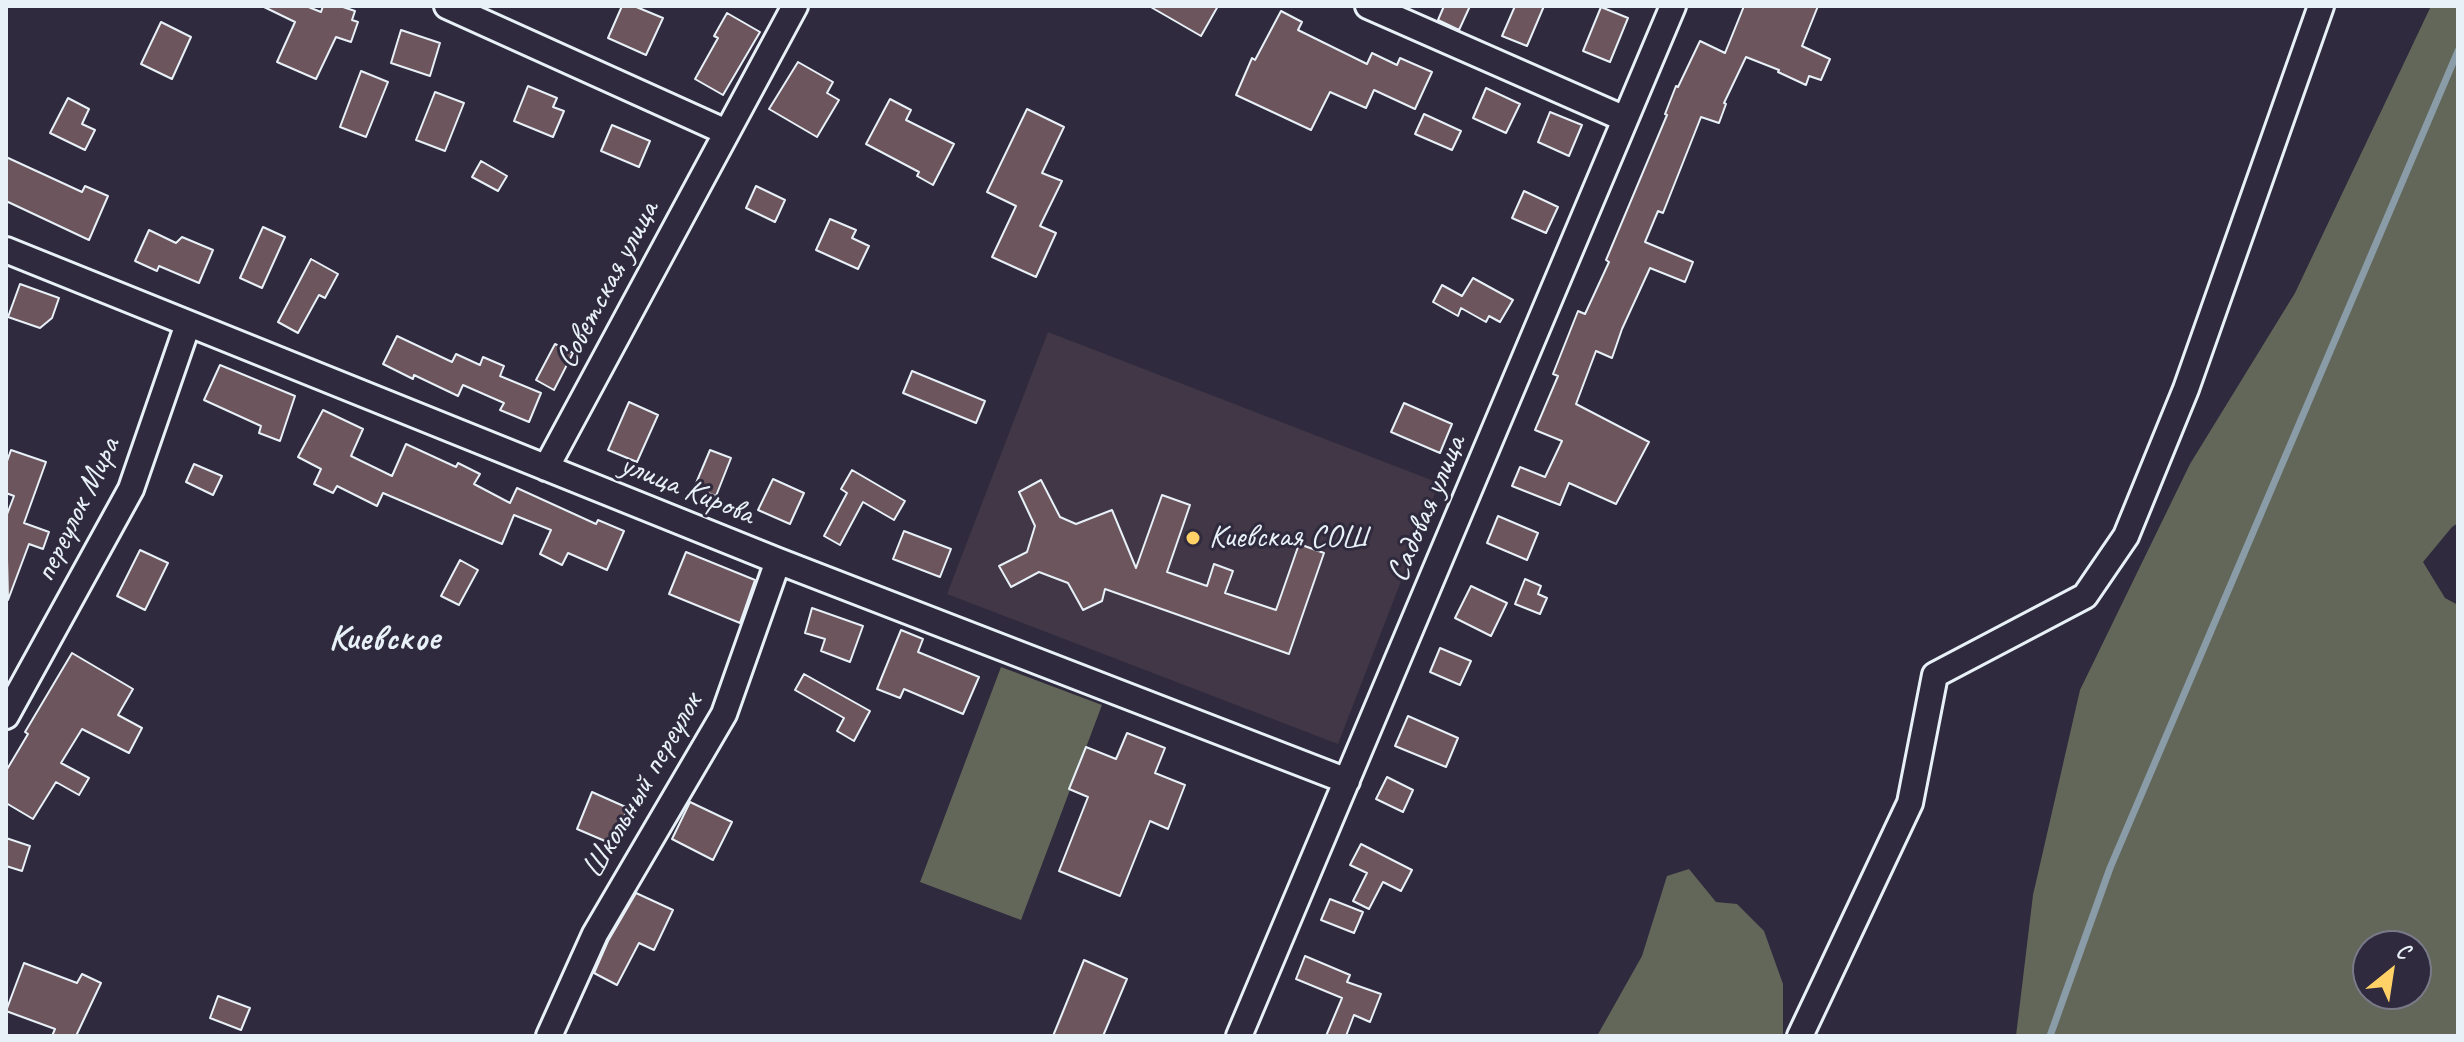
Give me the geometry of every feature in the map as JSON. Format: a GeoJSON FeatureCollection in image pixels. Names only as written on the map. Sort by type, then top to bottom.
{"type":"FeatureCollection","features":[{"type":"Feature","properties":{"kind":"street"},"geometry":{"type":"LineString","coordinates":[[447,6],[726,132]]}},
{"type":"Feature","properties":{"kind":"street","name":"Советская улица"},"geometry":{"type":"LineString","coordinates":[[546,468],[795,6]]}},
{"type":"Feature","properties":{"kind":"street"},"geometry":{"type":"LineString","coordinates":[[1368,6],[1625,119]]}},
{"type":"Feature","properties":{"kind":"street","name":"Садовая улица"},"geometry":{"type":"LineString","coordinates":[[1239,1036],[1673,6]]}},
{"type":"Feature","properties":{"kind":"street"},"geometry":{"type":"LineString","coordinates":[[1800,1036],[1910,803],[1935,675],[2085,596],[2126,536],[2186,389],[2321,6]]}},
{"type":"Feature","properties":{"kind":"street","name":"улица Кирова"},"geometry":{"type":"LineString","coordinates":[[6,250],[778,561],[1347,781]]}},
{"type":"Feature","properties":{"kind":"street","name":"переулок Мира"},"geometry":{"type":"LineString","coordinates":[[6,716],[131,489],[188,324]]}},
{"type":"Feature","properties":{"kind":"street","name":"Школьный переулок"},"geometry":{"type":"LineString","coordinates":[[549,1036],[595,934],[724,714],[778,561]]}},
{"type":"Feature","properties":{"kind":"shaded area"},"geometry":{"type":"Polygon","coordinates":[[[2431,6],[2458,6],[2458,523],[2423,562],[2445,598],[2458,605],[2458,1036],[2016,1036],[2033,895],[2080,690],[2190,464],[2295,293],[2431,6]]]}},
{"type":"Feature","properties":{"kind":"shaded area","name":"Киевская СОШ"},"geometry":{"type":"Polygon","coordinates":[[[1048,332],[1439,483],[1338,744],[947,594],[1048,332]]]}},
{"type":"Feature","properties":{"kind":"shaded area"},"geometry":{"type":"Polygon","coordinates":[[[1001,667],[1102,705],[1021,920],[920,882],[1001,667]]]}},
{"type":"Feature","properties":{"kind":"shaded area"},"geometry":{"type":"Polygon","coordinates":[[[1689,869],[1716,902],[1737,904],[1764,931],[1783,984],[1783,1036],[1597,1036],[1642,956],[1667,876],[1689,869]]]}},
{"type":"Feature","properties":{"kind":"building"},"geometry":{"type":"Polygon","coordinates":[[[262,6],[306,6],[321,12],[323,6],[340,6],[355,11],[352,20],[358,22],[351,42],[336,37],[316,79],[277,62],[295,22],[262,6]]]}},
{"type":"Feature","properties":{"kind":"building"},"geometry":{"type":"Polygon","coordinates":[[[622,6],[634,6],[663,18],[646,55],[608,38],[622,6]]]}},
{"type":"Feature","properties":{"kind":"building"},"geometry":{"type":"Polygon","coordinates":[[[1149,6],[1218,6],[1201,36],[1149,6]]]}},
{"type":"Feature","properties":{"kind":"building"},"geometry":{"type":"Polygon","coordinates":[[[1444,6],[1470,6],[1459,30],[1438,20],[1444,6]]]}},
{"type":"Feature","properties":{"kind":"building"},"geometry":{"type":"Polygon","coordinates":[[[1515,6],[1544,6],[1527,46],[1502,36],[1515,6]]]}},
{"type":"Feature","properties":{"kind":"building"},"geometry":{"type":"Polygon","coordinates":[[[1744,6],[1818,6],[1802,46],[1830,59],[1821,80],[1809,76],[1806,85],[1746,57],[1724,103],[1719,123],[1701,117],[1663,213],[1658,211],[1645,242],[1693,262],[1685,282],[1650,268],[1612,358],[1596,351],[1576,404],[1649,442],[1616,504],[1569,483],[1560,505],[1512,486],[1520,467],[1545,477],[1562,441],[1535,430],[1558,376],[1553,374],[1578,311],[1585,314],[1609,262],[1606,260],[1667,115],[1676,86],[1700,41],[1725,53],[1744,6]]]}},
{"type":"Feature","properties":{"kind":"building"},"geometry":{"type":"Polygon","coordinates":[[[1601,7],[1628,18],[1610,62],[1583,51],[1601,7]]]}},
{"type":"Feature","properties":{"kind":"building"},"geometry":{"type":"Polygon","coordinates":[[[1281,11],[1302,22],[1298,30],[1367,64],[1372,53],[1397,65],[1400,58],[1432,72],[1415,109],[1374,90],[1366,108],[1330,92],[1311,130],[1236,95],[1252,58],[1255,60],[1281,11]]]}},
{"type":"Feature","properties":{"kind":"building"},"geometry":{"type":"Polygon","coordinates":[[[727,13],[760,32],[723,95],[695,79],[718,38],[714,36],[727,13]]]}},
{"type":"Feature","properties":{"kind":"building"},"geometry":{"type":"Polygon","coordinates":[[[161,22],[191,37],[172,79],[141,64],[161,22]]]}},
{"type":"Feature","properties":{"kind":"building"},"geometry":{"type":"Polygon","coordinates":[[[401,30],[440,43],[430,76],[391,63],[401,30]]]}},
{"type":"Feature","properties":{"kind":"building"},"geometry":{"type":"Polygon","coordinates":[[[798,62],[833,82],[827,93],[839,100],[817,137],[769,109],[798,62]]]}},
{"type":"Feature","properties":{"kind":"building"},"geometry":{"type":"Polygon","coordinates":[[[361,71],[388,82],[366,137],[340,127],[361,71]]]}},
{"type":"Feature","properties":{"kind":"building"},"geometry":{"type":"Polygon","coordinates":[[[528,86],[557,98],[553,107],[564,111],[553,137],[514,121],[528,86]]]}},
{"type":"Feature","properties":{"kind":"building"},"geometry":{"type":"Polygon","coordinates":[[[1486,88],[1520,104],[1506,133],[1473,118],[1486,88]]]}},
{"type":"Feature","properties":{"kind":"building"},"geometry":{"type":"Polygon","coordinates":[[[435,92],[464,103],[445,151],[416,140],[435,92]]]}},
{"type":"Feature","properties":{"kind":"building"},"geometry":{"type":"Polygon","coordinates":[[[68,98],[89,109],[82,124],[95,130],[85,150],[50,133],[68,98]]]}},
{"type":"Feature","properties":{"kind":"building"},"geometry":{"type":"Polygon","coordinates":[[[890,99],[911,110],[906,120],[954,144],[933,185],[917,176],[919,172],[866,144],[890,99]]]}},
{"type":"Feature","properties":{"kind":"building"},"geometry":{"type":"Polygon","coordinates":[[[1027,109],[1064,127],[1042,173],[1062,181],[1040,226],[1056,233],[1036,277],[992,257],[1016,206],[987,192],[1027,109]]]}},
{"type":"Feature","properties":{"kind":"building"},"geometry":{"type":"Polygon","coordinates":[[[1550,112],[1582,125],[1569,156],[1538,142],[1550,112]]]}},
{"type":"Feature","properties":{"kind":"building"},"geometry":{"type":"Polygon","coordinates":[[[1424,114],[1461,131],[1452,150],[1415,134],[1424,114]]]}},
{"type":"Feature","properties":{"kind":"building"},"geometry":{"type":"Polygon","coordinates":[[[612,125],[650,141],[639,167],[601,151],[612,125]]]}},
{"type":"Feature","properties":{"kind":"building"},"geometry":{"type":"Polygon","coordinates":[[[6,157],[82,192],[85,186],[108,196],[89,240],[6,201],[6,157]]]}},
{"type":"Feature","properties":{"kind":"building"},"geometry":{"type":"Polygon","coordinates":[[[481,161],[507,176],[498,191],[472,177],[481,161]]]}},
{"type":"Feature","properties":{"kind":"building"},"geometry":{"type":"Polygon","coordinates":[[[756,186],[785,200],[775,222],[746,208],[756,186]]]}},
{"type":"Feature","properties":{"kind":"building"},"geometry":{"type":"Polygon","coordinates":[[[1524,191],[1558,207],[1546,233],[1512,218],[1524,191]]]}},
{"type":"Feature","properties":{"kind":"building"},"geometry":{"type":"Polygon","coordinates":[[[830,219],[856,230],[852,238],[869,246],[858,269],[816,250],[830,219]]]}},
{"type":"Feature","properties":{"kind":"building"},"geometry":{"type":"Polygon","coordinates":[[[263,227],[285,237],[262,288],[240,278],[263,227]]]}},
{"type":"Feature","properties":{"kind":"building"},"geometry":{"type":"Polygon","coordinates":[[[149,230],[176,243],[182,237],[213,250],[199,283],[159,266],[157,271],[135,261],[149,230]]]}},
{"type":"Feature","properties":{"kind":"building"},"geometry":{"type":"Polygon","coordinates":[[[311,259],[338,274],[325,298],[319,295],[298,333],[278,322],[311,259]]]}},
{"type":"Feature","properties":{"kind":"building"},"geometry":{"type":"Polygon","coordinates":[[[1473,278],[1513,300],[1500,322],[1489,316],[1486,322],[1461,308],[1458,316],[1433,302],[1442,285],[1462,296],[1473,278]]]}},
{"type":"Feature","properties":{"kind":"building"},"geometry":{"type":"Polygon","coordinates":[[[20,284],[59,298],[52,318],[40,328],[8,317],[20,284]]]}},
{"type":"Feature","properties":{"kind":"building"},"geometry":{"type":"Polygon","coordinates":[[[397,336],[452,362],[456,354],[480,365],[483,357],[504,366],[500,376],[541,393],[529,422],[500,410],[504,403],[463,385],[458,396],[383,364],[397,336]]]}},
{"type":"Feature","properties":{"kind":"building"},"geometry":{"type":"Polygon","coordinates":[[[555,344],[573,353],[554,390],[536,380],[555,344]]]}},
{"type":"Feature","properties":{"kind":"building"},"geometry":{"type":"Polygon","coordinates":[[[220,365],[295,396],[280,441],[259,433],[261,426],[204,400],[220,365]]]}},
{"type":"Feature","properties":{"kind":"building"},"geometry":{"type":"Polygon","coordinates":[[[912,371],[985,401],[976,423],[903,393],[912,371]]]}},
{"type":"Feature","properties":{"kind":"building"},"geometry":{"type":"Polygon","coordinates":[[[629,402],[658,415],[637,462],[608,450],[629,402]]]}},
{"type":"Feature","properties":{"kind":"building"},"geometry":{"type":"Polygon","coordinates":[[[1404,403],[1452,424],[1440,453],[1391,432],[1404,403]]]}},
{"type":"Feature","properties":{"kind":"building"},"geometry":{"type":"Polygon","coordinates":[[[323,410],[363,429],[351,456],[392,476],[406,444],[456,467],[458,463],[480,474],[474,484],[510,503],[517,488],[596,524],[598,520],[624,531],[607,570],[568,553],[562,565],[540,554],[551,530],[514,515],[502,544],[383,493],[377,506],[337,486],[333,493],[314,484],[321,469],[298,457],[323,410]]]}},
{"type":"Feature","properties":{"kind":"building"},"geometry":{"type":"Polygon","coordinates":[[[11,450],[46,462],[24,523],[49,532],[43,549],[29,544],[8,600],[6,517],[14,496],[6,493],[6,464],[11,450]]]}},
{"type":"Feature","properties":{"kind":"building"},"geometry":{"type":"Polygon","coordinates":[[[710,450],[731,458],[716,496],[694,488],[710,450]]]}},
{"type":"Feature","properties":{"kind":"building"},"geometry":{"type":"Polygon","coordinates":[[[194,464],[222,476],[213,495],[186,482],[194,464]]]}},
{"type":"Feature","properties":{"kind":"building"},"geometry":{"type":"Polygon","coordinates":[[[852,470],[905,501],[894,520],[863,502],[840,545],[824,536],[847,493],[841,489],[852,470]]]}},
{"type":"Feature","properties":{"kind":"building"},"geometry":{"type":"Polygon","coordinates":[[[773,479],[804,493],[790,524],[758,510],[773,479]]]}},
{"type":"Feature","properties":{"kind":"building"},"geometry":{"type":"Polygon","coordinates":[[[1041,480],[1060,517],[1076,524],[1112,510],[1136,568],[1162,495],[1190,505],[1167,572],[1207,586],[1214,564],[1233,571],[1225,593],[1276,610],[1299,544],[1324,553],[1289,654],[1105,589],[1102,601],[1083,610],[1068,583],[1039,572],[1011,587],[999,566],[1027,552],[1035,526],[1019,492],[1041,480]]]}},
{"type":"Feature","properties":{"kind":"building"},"geometry":{"type":"Polygon","coordinates":[[[1498,516],[1538,533],[1527,560],[1487,543],[1498,516]]]}},
{"type":"Feature","properties":{"kind":"building"},"geometry":{"type":"Polygon","coordinates":[[[904,531],[951,549],[940,577],[893,559],[904,531]]]}},
{"type":"Feature","properties":{"kind":"building"},"geometry":{"type":"Polygon","coordinates":[[[140,550],[168,563],[145,610],[117,596],[140,550]]]}},
{"type":"Feature","properties":{"kind":"building"},"geometry":{"type":"Polygon","coordinates":[[[686,552],[755,580],[740,623],[669,594],[686,552]]]}},
{"type":"Feature","properties":{"kind":"building"},"geometry":{"type":"Polygon","coordinates":[[[460,560],[478,570],[459,605],[441,596],[460,560]]]}},
{"type":"Feature","properties":{"kind":"building"},"geometry":{"type":"Polygon","coordinates":[[[1525,579],[1541,586],[1538,594],[1547,598],[1540,614],[1515,604],[1525,579]]]}},
{"type":"Feature","properties":{"kind":"building"},"geometry":{"type":"Polygon","coordinates":[[[1471,586],[1507,603],[1491,636],[1455,618],[1471,586]]]}},
{"type":"Feature","properties":{"kind":"building"},"geometry":{"type":"Polygon","coordinates":[[[812,608],[863,626],[850,662],[821,651],[825,639],[805,633],[812,608]]]}},
{"type":"Feature","properties":{"kind":"building"},"geometry":{"type":"Polygon","coordinates":[[[901,630],[923,639],[918,652],[979,677],[963,714],[904,689],[900,698],[877,689],[901,630]]]}},
{"type":"Feature","properties":{"kind":"building"},"geometry":{"type":"Polygon","coordinates":[[[1440,648],[1471,661],[1460,685],[1430,672],[1440,648]]]}},
{"type":"Feature","properties":{"kind":"building"},"geometry":{"type":"Polygon","coordinates":[[[72,653],[133,689],[118,715],[142,728],[129,753],[82,729],[61,763],[89,778],[79,795],[56,782],[33,819],[6,803],[6,771],[28,734],[25,732],[72,653]]]}},
{"type":"Feature","properties":{"kind":"building"},"geometry":{"type":"Polygon","coordinates":[[[804,674],[870,711],[854,741],[837,731],[844,718],[795,690],[804,674]]]}},
{"type":"Feature","properties":{"kind":"building"},"geometry":{"type":"Polygon","coordinates":[[[1408,716],[1458,738],[1446,767],[1395,746],[1408,716]]]}},
{"type":"Feature","properties":{"kind":"building"},"geometry":{"type":"Polygon","coordinates":[[[1127,733],[1165,748],[1155,773],[1185,785],[1168,829],[1150,821],[1120,896],[1059,871],[1088,797],[1069,789],[1086,747],[1116,759],[1127,733]]]}},
{"type":"Feature","properties":{"kind":"building"},"geometry":{"type":"Polygon","coordinates":[[[1387,777],[1413,790],[1403,812],[1376,799],[1387,777]]]}},
{"type":"Feature","properties":{"kind":"building"},"geometry":{"type":"Polygon","coordinates":[[[592,792],[628,808],[612,844],[577,829],[592,792]]]}},
{"type":"Feature","properties":{"kind":"building"},"geometry":{"type":"Polygon","coordinates":[[[690,802],[732,822],[713,860],[672,839],[690,802]]]}},
{"type":"Feature","properties":{"kind":"building"},"geometry":{"type":"Polygon","coordinates":[[[6,838],[30,846],[22,871],[6,866],[6,838]]]}},
{"type":"Feature","properties":{"kind":"building"},"geometry":{"type":"Polygon","coordinates":[[[1361,844],[1412,870],[1401,891],[1383,882],[1369,909],[1353,901],[1367,873],[1350,865],[1361,844]]]}},
{"type":"Feature","properties":{"kind":"building"},"geometry":{"type":"Polygon","coordinates":[[[636,893],[673,910],[654,950],[639,943],[617,985],[594,973],[608,941],[636,893]]]}},
{"type":"Feature","properties":{"kind":"building"},"geometry":{"type":"Polygon","coordinates":[[[1330,899],[1363,912],[1354,933],[1321,920],[1330,899]]]}},
{"type":"Feature","properties":{"kind":"building"},"geometry":{"type":"Polygon","coordinates":[[[1305,956],[1350,975],[1347,982],[1381,994],[1370,1022],[1354,1015],[1346,1036],[1326,1036],[1342,998],[1296,979],[1305,956]]]}},
{"type":"Feature","properties":{"kind":"building"},"geometry":{"type":"Polygon","coordinates":[[[1084,960],[1127,979],[1103,1036],[1053,1036],[1084,960]]]}},
{"type":"Feature","properties":{"kind":"building"},"geometry":{"type":"Polygon","coordinates":[[[24,963],[77,983],[82,974],[101,983],[76,1036],[52,1036],[55,1029],[6,1011],[24,963]]]}},
{"type":"Feature","properties":{"kind":"building"},"geometry":{"type":"Polygon","coordinates":[[[218,996],[250,1008],[241,1030],[210,1018],[218,996]]]}},
{"type":"Feature","properties":{"kind":"waterway"},"geometry":{"type":"LineString","coordinates":[[2050,1036],[2110,868],[2458,51]]}},
{"type":"Feature","properties":{"kind":"place","name":"Киевская СОШ"},"geometry":{"type":"Point","coordinates":[1193,538]}},
{"type":"Feature","properties":{"kind":"district","name":"Киевское"},"geometry":{"type":"Point","coordinates":[384,640]}}]}
